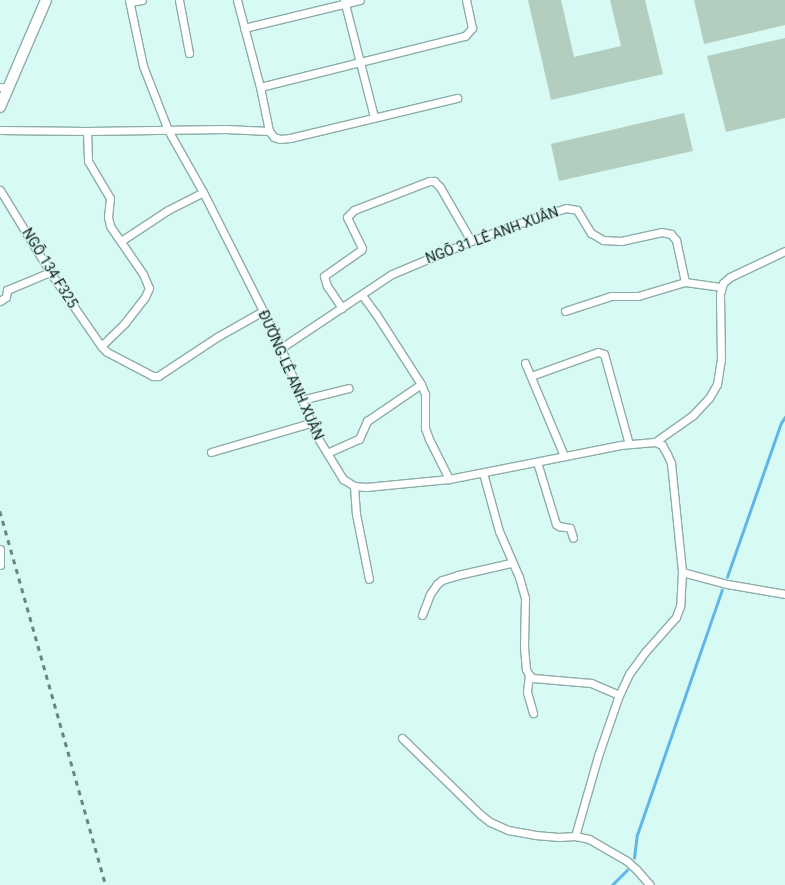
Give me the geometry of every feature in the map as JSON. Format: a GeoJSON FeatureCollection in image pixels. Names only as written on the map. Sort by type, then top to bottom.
{"type":"FeatureCollection","features":[{"type":"Feature","properties":{"kind":"main road"},"geometry":{"type":"LineString","coordinates":[[0,107],[4,88],[46,0]]}},
{"type":"Feature","properties":{"kind":"street"},"geometry":{"type":"LineString","coordinates":[[130,1],[142,0]]}},
{"type":"Feature","properties":{"kind":"street"},"geometry":{"type":"LineString","coordinates":[[179,0],[189,53]]}},
{"type":"Feature","properties":{"kind":"street"},"geometry":{"type":"LineString","coordinates":[[237,0],[260,87],[269,131]]}},
{"type":"Feature","properties":{"kind":"street"},"geometry":{"type":"LineString","coordinates":[[244,28],[345,2],[360,0]]}},
{"type":"Feature","properties":{"kind":"street"},"geometry":{"type":"LineString","coordinates":[[260,87],[465,36],[472,28],[466,0]]}},
{"type":"Feature","properties":{"kind":"street","name":"ĐƯỜNG LÊ ANH XUÂN"},"geometry":{"type":"LineString","coordinates":[[130,1],[143,66],[168,130],[203,192],[281,348],[310,423],[343,479],[354,486]]}},
{"type":"Feature","properties":{"kind":"street"},"geometry":{"type":"LineString","coordinates":[[345,2],[374,117]]}},
{"type":"Feature","properties":{"kind":"street"},"geometry":{"type":"LineString","coordinates":[[0,130],[87,131],[225,129],[269,131],[280,139],[290,138],[457,98]]}},
{"type":"Feature","properties":{"kind":"street"},"geometry":{"type":"LineString","coordinates":[[87,131],[88,161],[109,194],[110,203],[108,217],[110,226],[148,283],[148,292],[125,322],[101,346],[107,352],[153,376],[158,376],[217,337],[263,311]]}},
{"type":"Feature","properties":{"kind":"street"},"geometry":{"type":"LineString","coordinates":[[342,308],[327,286],[324,276],[362,248],[347,218],[354,210],[429,181],[434,181],[440,187],[471,241]]}},
{"type":"Feature","properties":{"kind":"street","name":"NGÕ 134 F325"},"geometry":{"type":"LineString","coordinates":[[0,190],[50,272],[101,346]]}},
{"type":"Feature","properties":{"kind":"street"},"geometry":{"type":"LineString","coordinates":[[121,241],[168,210],[203,192]]}},
{"type":"Feature","properties":{"kind":"street","name":"NGÕ 31 LÊ ANH XUÂN"},"geometry":{"type":"LineString","coordinates":[[281,348],[392,274],[471,241],[537,217],[570,208],[580,213],[591,233],[603,240],[621,241],[662,232],[671,234],[676,240],[685,282]]}},
{"type":"Feature","properties":{"kind":"street"},"geometry":{"type":"LineString","coordinates":[[655,442],[693,415],[709,398],[716,384],[720,360],[720,294],[722,287],[730,277],[785,251]]}},
{"type":"Feature","properties":{"kind":"street"},"geometry":{"type":"LineString","coordinates":[[0,300],[6,297],[7,290],[50,272]]}},
{"type":"Feature","properties":{"kind":"street"},"geometry":{"type":"LineString","coordinates":[[565,312],[611,296],[638,296],[685,282],[722,287]]}},
{"type":"Feature","properties":{"kind":"street"},"geometry":{"type":"LineString","coordinates":[[362,295],[421,384],[424,394],[425,428],[449,478]]}},
{"type":"Feature","properties":{"kind":"street"},"geometry":{"type":"LineString","coordinates":[[531,376],[598,352],[604,354],[629,444]]}},
{"type":"Feature","properties":{"kind":"street"},"geometry":{"type":"LineString","coordinates":[[525,363],[544,412],[556,435],[564,456]]}},
{"type":"Feature","properties":{"kind":"street"},"geometry":{"type":"LineString","coordinates":[[327,453],[359,439],[367,421],[421,384]]}},
{"type":"Feature","properties":{"kind":"street"},"geometry":{"type":"LineString","coordinates":[[301,400],[349,388]]}},
{"type":"Feature","properties":{"kind":"street"},"geometry":{"type":"LineString","coordinates":[[211,452],[310,423]]}},
{"type":"Feature","properties":{"kind":"street"},"geometry":{"type":"LineString","coordinates":[[369,579],[356,514],[353,495],[354,486],[366,487],[483,473],[629,444],[655,442],[662,445],[671,463],[682,572],[680,606],[676,617],[633,668],[619,695],[598,756],[575,836]]}},
{"type":"Feature","properties":{"kind":"street"},"geometry":{"type":"LineString","coordinates":[[537,462],[556,524],[570,528],[572,538]]}},
{"type":"Feature","properties":{"kind":"street"},"geometry":{"type":"LineString","coordinates":[[483,473],[499,531],[511,563],[519,577],[525,598],[524,647],[526,668],[529,675],[527,692],[533,713]]}},
{"type":"Feature","properties":{"kind":"street"},"geometry":{"type":"LineString","coordinates":[[0,549],[0,565]]}},
{"type":"Feature","properties":{"kind":"street"},"geometry":{"type":"LineString","coordinates":[[422,615],[430,594],[442,580],[458,574],[511,563]]}},
{"type":"Feature","properties":{"kind":"street"},"geometry":{"type":"LineString","coordinates":[[682,572],[721,582],[785,594]]}},
{"type":"Feature","properties":{"kind":"street"},"geometry":{"type":"LineString","coordinates":[[529,675],[533,678],[591,683],[619,695]]}},
{"type":"Feature","properties":{"kind":"street"},"geometry":{"type":"LineString","coordinates":[[402,738],[481,815],[499,827],[534,836],[575,836],[589,840],[627,862],[636,869],[650,885]]}},
{"type":"Feature","properties":{"kind":"building"},"geometry":{"type":"Polygon","coordinates":[[[528,0],[561,0],[574,57],[621,46],[610,0],[645,0],[663,74],[551,100],[528,0]]]}},
{"type":"Feature","properties":{"kind":"building"},"geometry":{"type":"Polygon","coordinates":[[[694,0],[785,0],[785,25],[704,44],[694,0]]]}},
{"type":"Feature","properties":{"kind":"building"},"geometry":{"type":"Polygon","coordinates":[[[785,38],[785,118],[726,132],[707,56],[785,38]]]}},
{"type":"Feature","properties":{"kind":"building"},"geometry":{"type":"Polygon","coordinates":[[[684,113],[693,151],[559,181],[551,144],[684,113]]]}},
{"type":"Feature","properties":{"kind":"waterway"},"geometry":{"type":"LineString","coordinates":[[727,577],[781,423],[785,417]]}},
{"type":"Feature","properties":{"kind":"waterway"},"geometry":{"type":"LineString","coordinates":[[634,858],[637,835],[722,590]]}},
{"type":"Feature","properties":{"kind":"waterway"},"geometry":{"type":"LineString","coordinates":[[612,885],[627,870]]}},
{"type":"Feature","properties":{"kind":"railway"},"geometry":{"type":"LineString","coordinates":[[0,511],[106,885]]}}]}
